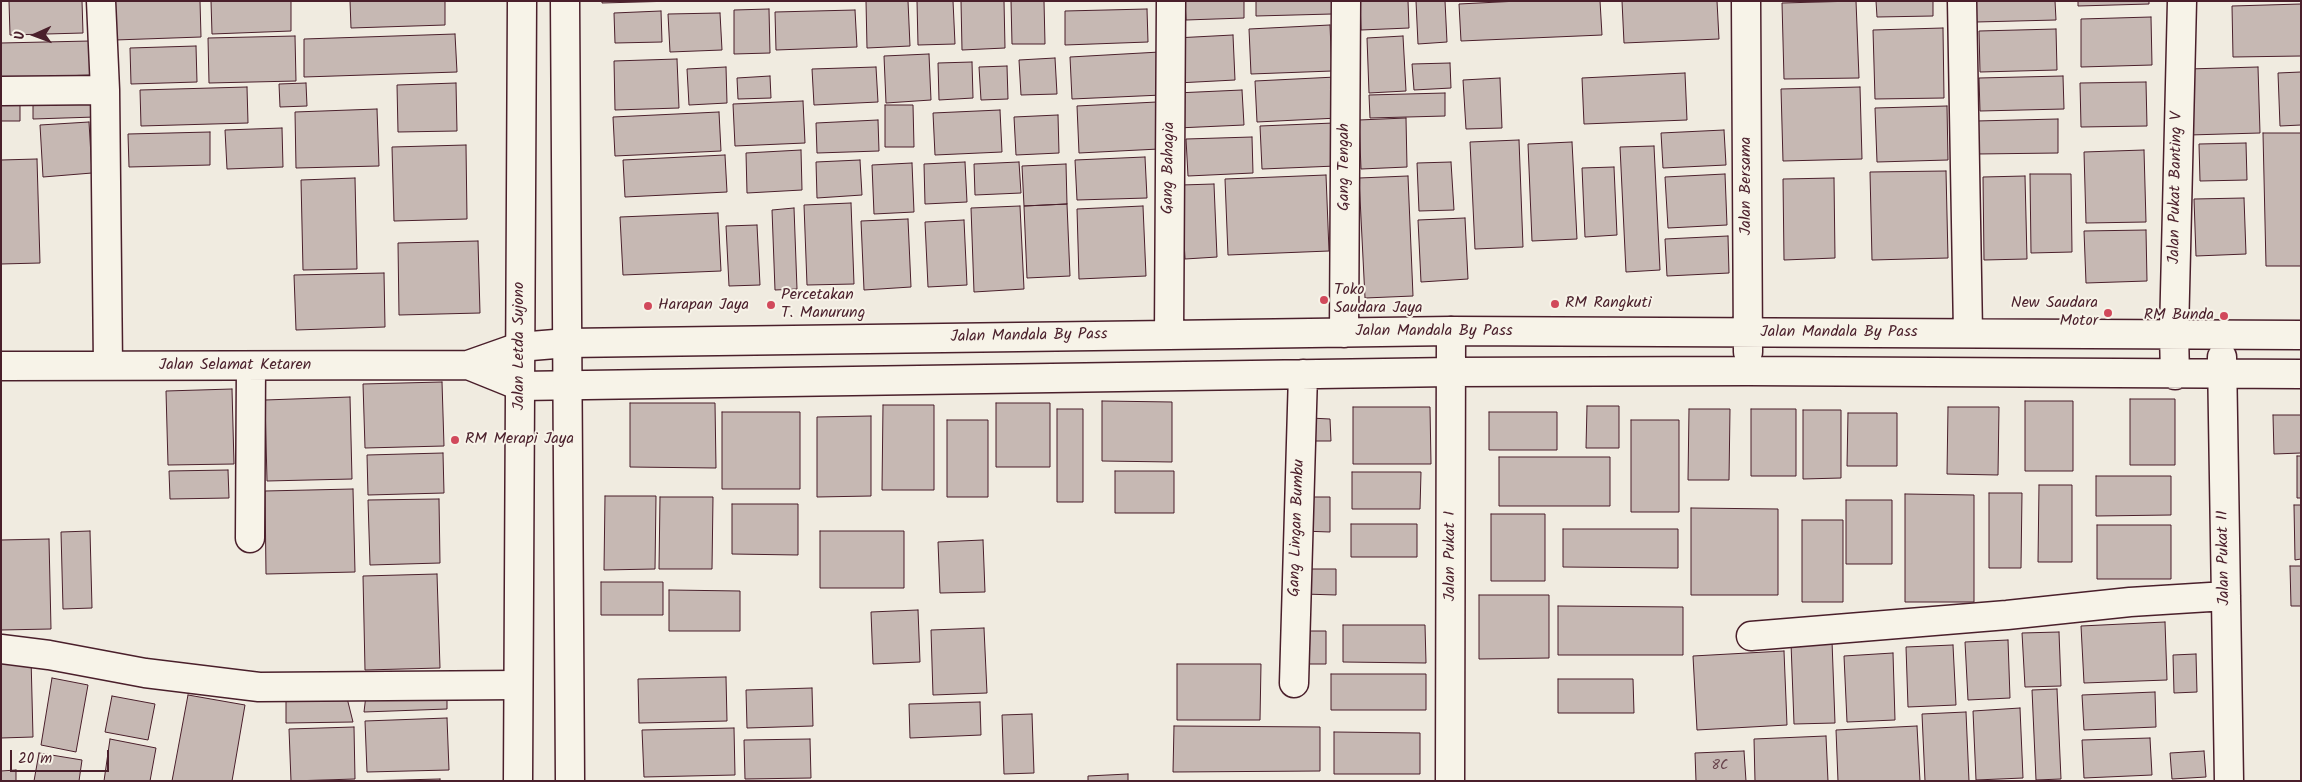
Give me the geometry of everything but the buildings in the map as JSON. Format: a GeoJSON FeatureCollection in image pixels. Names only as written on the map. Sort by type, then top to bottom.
{"type":"FeatureCollection","features":[{"type":"Feature","properties":{"kind":"main road"},"geometry":{"type":"LineString","coordinates":[[101,1],[105,90],[108,366]]}},
{"type":"Feature","properties":{"kind":"main road","name":"Jalan Letda Sujono"},"geometry":{"type":"LineString","coordinates":[[518,781],[522,1]]}},
{"type":"Feature","properties":{"kind":"main road"},"geometry":{"type":"LineString","coordinates":[[565,1],[570,781]]}},
{"type":"Feature","properties":{"kind":"main road","name":"Gang Bahagia"},"geometry":{"type":"LineString","coordinates":[[1169,335],[1172,1]]}},
{"type":"Feature","properties":{"kind":"main road","name":"Gang Tengah"},"geometry":{"type":"LineString","coordinates":[[1344,333],[1346,1]]}},
{"type":"Feature","properties":{"kind":"main road","name":"Jalan Bersama"},"geometry":{"type":"LineString","coordinates":[[1746,1],[1748,371]]}},
{"type":"Feature","properties":{"kind":"main road"},"geometry":{"type":"LineString","coordinates":[[1962,1],[1968,332]]}},
{"type":"Feature","properties":{"kind":"main road","name":"Jalan Pukat Banting V"},"geometry":{"type":"LineString","coordinates":[[2175,375],[2174,334],[2182,1]]}},
{"type":"Feature","properties":{"kind":"main road"},"geometry":{"type":"LineString","coordinates":[[1,91],[105,90]]}},
{"type":"Feature","properties":{"kind":"main road","name":"Jalan Mandala By Pass"},"geometry":{"type":"LineString","coordinates":[[567,343],[1451,331],[1748,334],[1968,332],[2301,335]]}},
{"type":"Feature","properties":{"kind":"main road","name":"Jalan Pukat I"},"geometry":{"type":"LineString","coordinates":[[1450,781],[1451,331]]}},
{"type":"Feature","properties":{"kind":"main road","name":"Jalan Pukat II"},"geometry":{"type":"LineString","coordinates":[[2221,335],[2229,781]]}},
{"type":"Feature","properties":{"kind":"main road","name":"Jalan Selamat Ketaren"},"geometry":{"type":"LineString","coordinates":[[1,366],[468,365],[520,347],[567,343]]}},
{"type":"Feature","properties":{"kind":"main road","name":"Jalan Selamat Ketaren"},"geometry":{"type":"LineString","coordinates":[[468,365],[520,386],[567,386]]}},
{"type":"Feature","properties":{"kind":"main road"},"geometry":{"type":"LineString","coordinates":[[250,538],[252,366]]}},
{"type":"Feature","properties":{"kind":"main road"},"geometry":{"type":"LineString","coordinates":[[567,386],[1451,372],[1748,371],[2175,375],[2301,374]]}},
{"type":"Feature","properties":{"kind":"main road","name":"Gang Lingan Bumbu"},"geometry":{"type":"LineString","coordinates":[[1294,683],[1303,374]]}},
{"type":"Feature","properties":{"kind":"main road"},"geometry":{"type":"LineString","coordinates":[[1751,636],[2007,615],[2130,602],[2226,596]]}},
{"type":"Feature","properties":{"kind":"main road"},"geometry":{"type":"LineString","coordinates":[[1,649],[50,655],[146,673],[259,687],[518,685]]}},
{"type":"Feature","properties":{"kind":"place","name":"Toko Saudara Jaya"},"geometry":{"type":"Point","coordinates":[1324,300]}},
{"type":"Feature","properties":{"kind":"place","name":"RM Rangkuti"},"geometry":{"type":"Point","coordinates":[1555,304]}},
{"type":"Feature","properties":{"kind":"place","name":"Percetakan T. Manurung"},"geometry":{"type":"Point","coordinates":[771,305]}},
{"type":"Feature","properties":{"kind":"place","name":"Harapan Jaya"},"geometry":{"type":"Point","coordinates":[648,306]}},
{"type":"Feature","properties":{"kind":"place","name":"New Saudara Motor"},"geometry":{"type":"Point","coordinates":[2108,313]}},
{"type":"Feature","properties":{"kind":"place","name":"RM Bunda"},"geometry":{"type":"Point","coordinates":[2224,316]}},
{"type":"Feature","properties":{"kind":"place","name":"RM Merapi Jaya"},"geometry":{"type":"Point","coordinates":[455,440]}}]}
